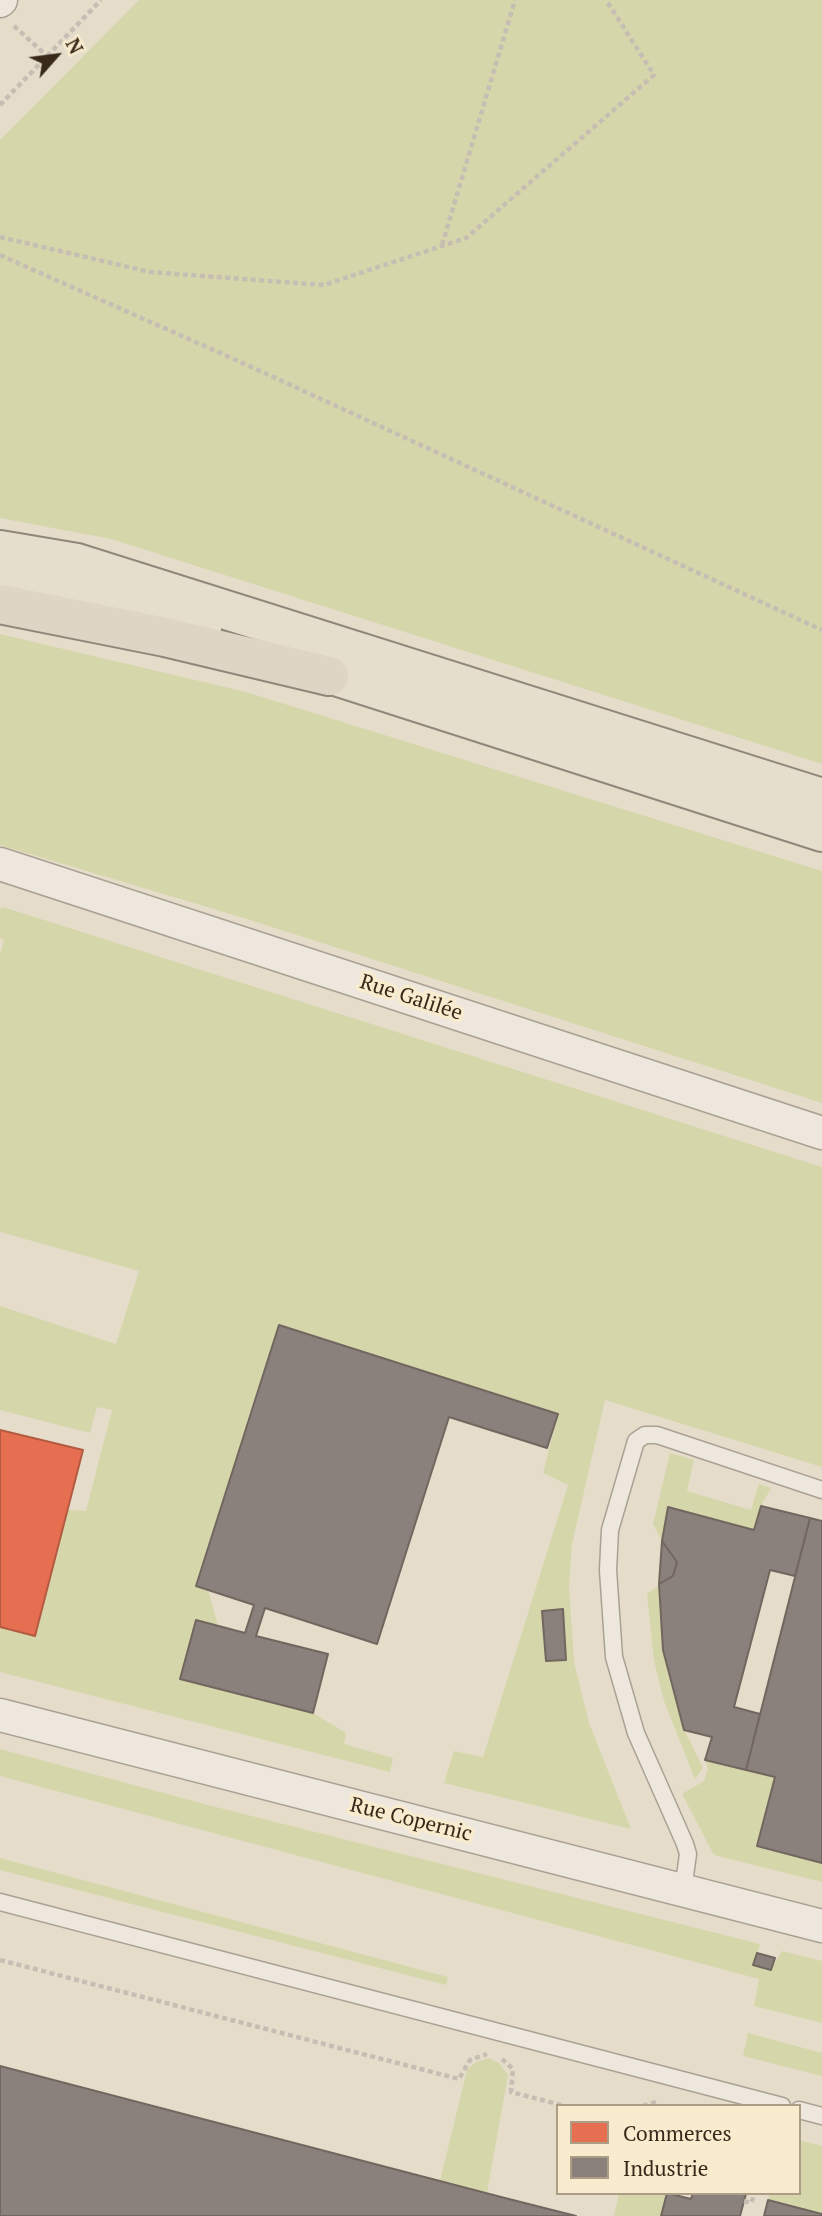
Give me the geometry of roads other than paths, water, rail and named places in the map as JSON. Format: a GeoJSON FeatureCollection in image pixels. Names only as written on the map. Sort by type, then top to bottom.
{"type":"FeatureCollection","features":[{"type":"Feature","properties":{"kind":"highway"},"geometry":{"type":"LineString","coordinates":[[0,604],[165,637],[329,676]]}},
{"type":"Feature","properties":{"kind":"main road"},"geometry":{"type":"LineString","coordinates":[[0,550],[77,563],[822,798]]}},
{"type":"Feature","properties":{"kind":"main road"},"geometry":{"type":"LineString","coordinates":[[0,578],[104,601],[220,634],[329,676],[822,832]]}},
{"type":"Feature","properties":{"kind":"street","name":"Rue Galilée"},"geometry":{"type":"LineString","coordinates":[[0,864],[822,1133]]}},
{"type":"Feature","properties":{"kind":"street","name":"Rue Copernic"},"geometry":{"type":"LineString","coordinates":[[0,1715],[822,1926]]}},
{"type":"Feature","properties":{"kind":"lane"},"geometry":{"type":"LineString","coordinates":[[683,1890],[688,1854],[685,1843],[636,1733],[614,1657],[608,1570],[610,1530],[636,1441],[645,1435],[657,1435],[822,1490]]}},
{"type":"Feature","properties":{"kind":"lane"},"geometry":{"type":"LineString","coordinates":[[0,1902],[774,2104]]}},
{"type":"Feature","properties":{"kind":"lane"},"geometry":{"type":"LineString","coordinates":[[801,2111],[822,2116]]}}]}
